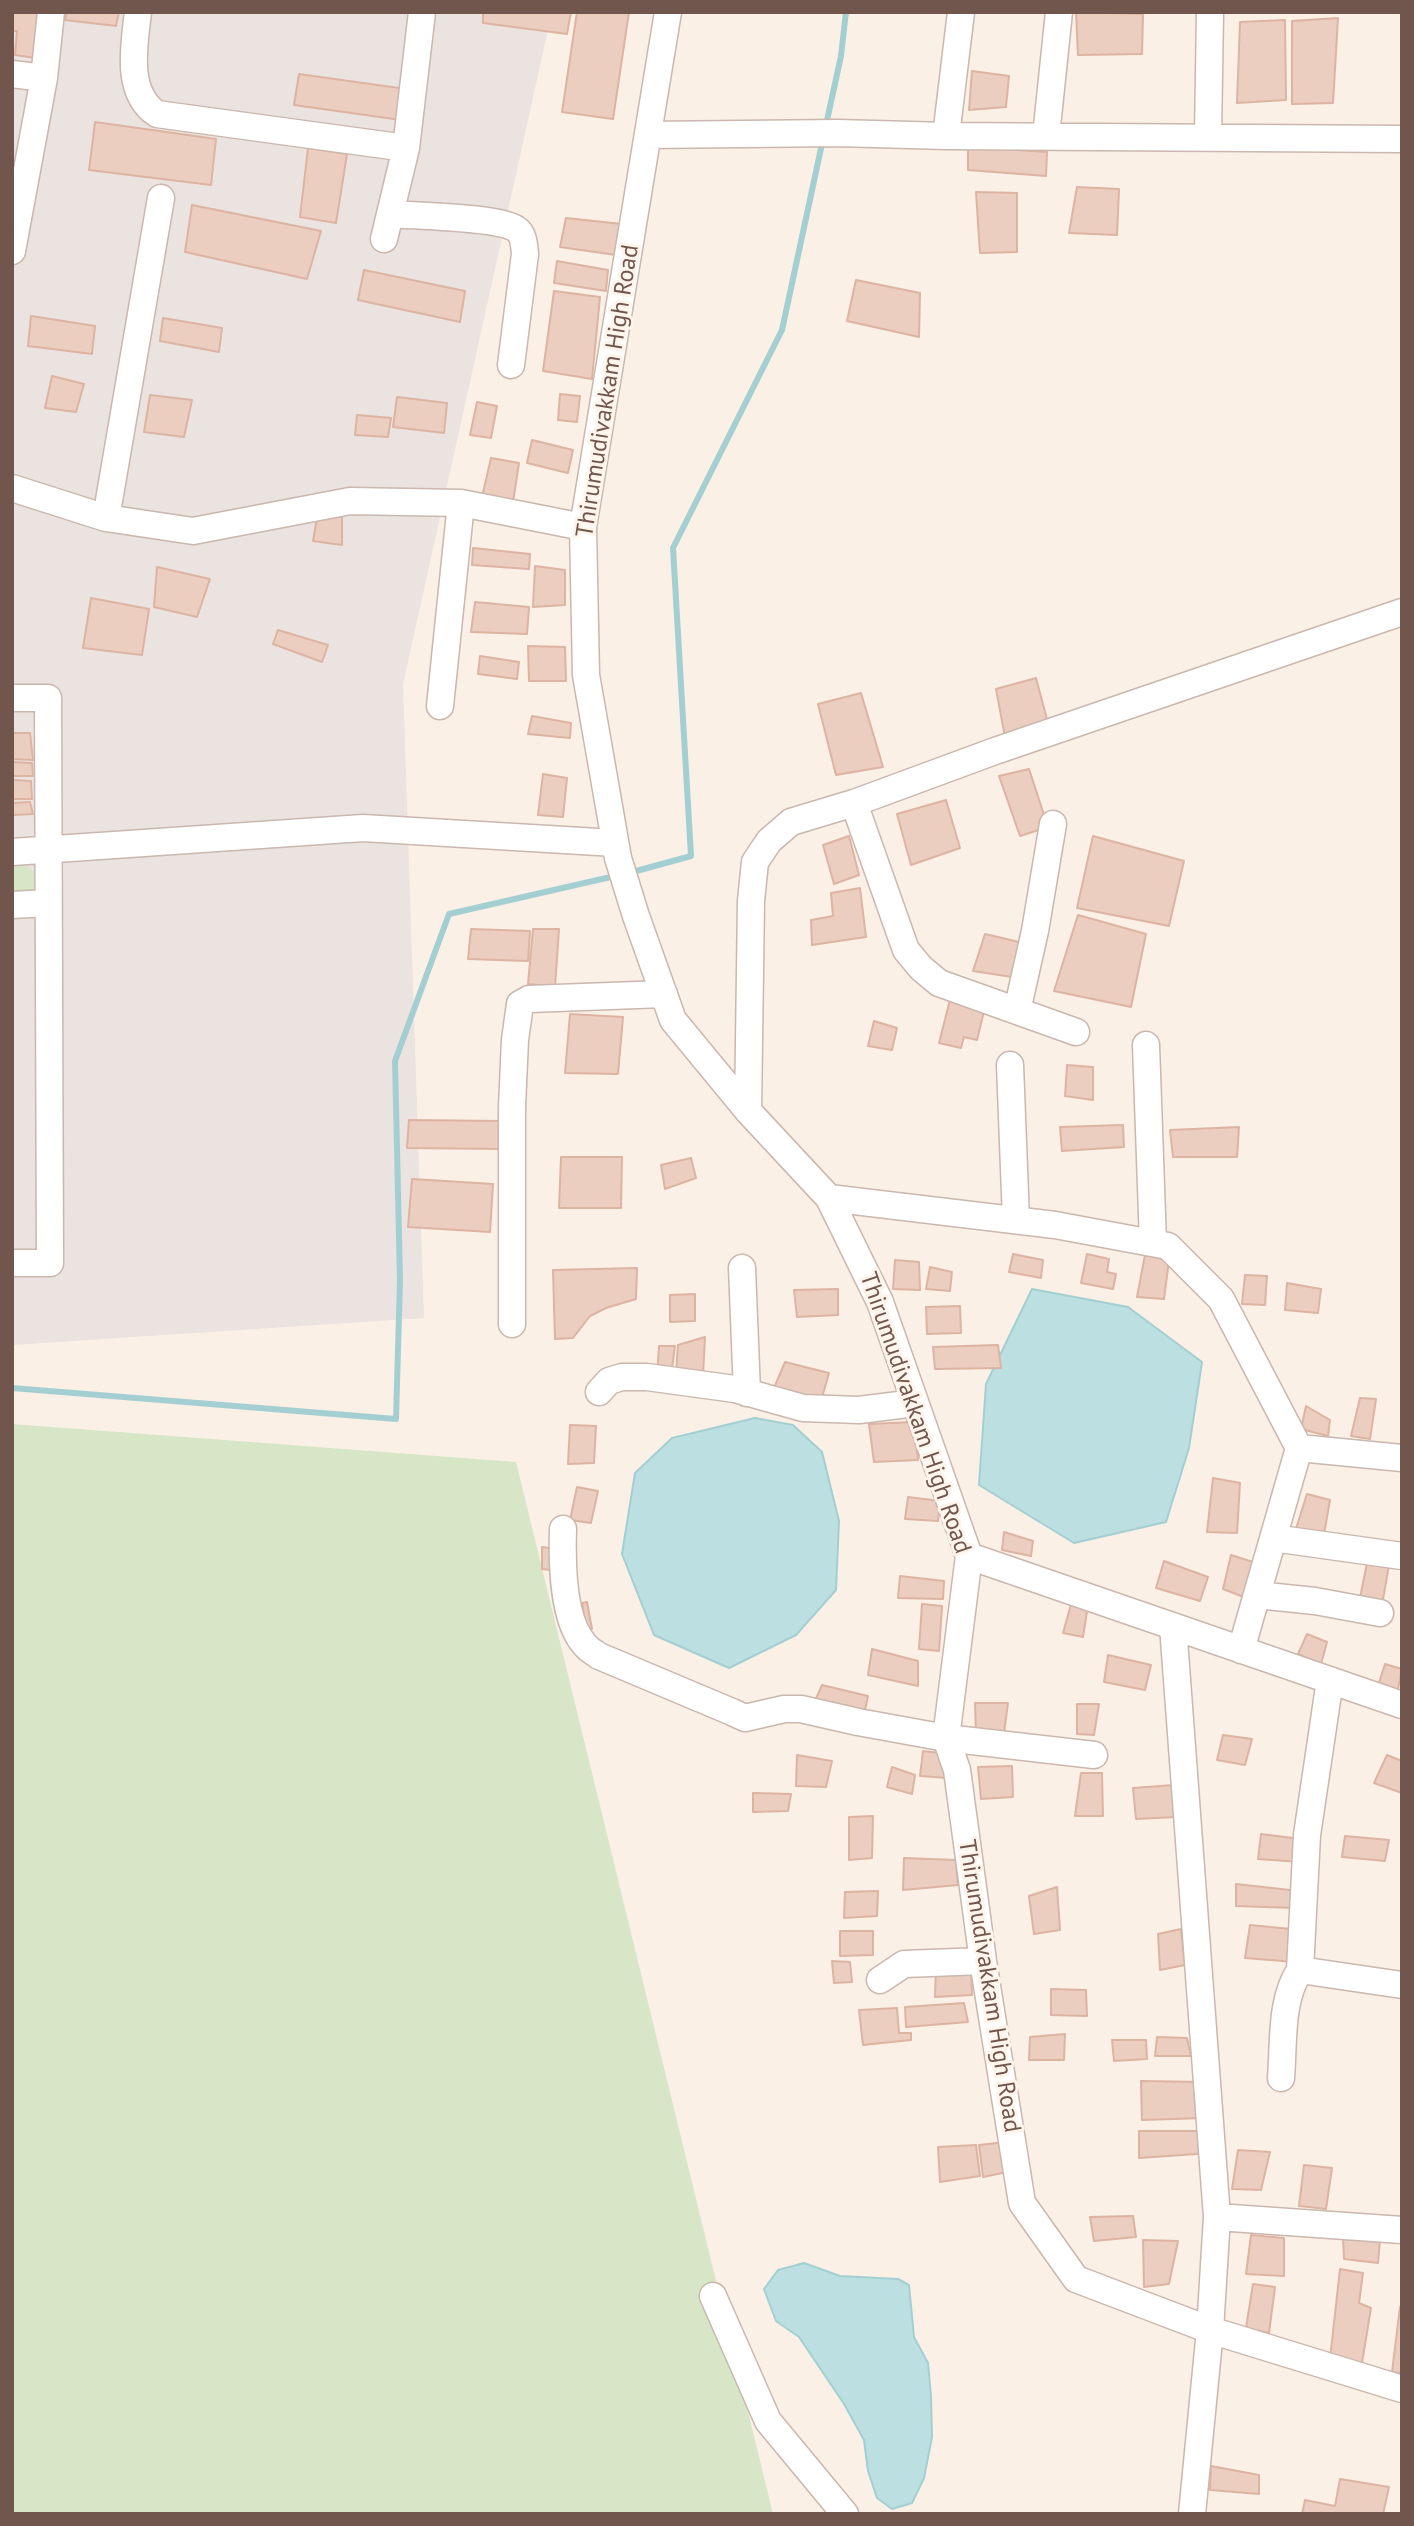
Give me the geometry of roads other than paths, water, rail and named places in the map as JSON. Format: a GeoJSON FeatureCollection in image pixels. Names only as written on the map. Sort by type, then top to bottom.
{"type":"FeatureCollection","features":[{"type":"Feature","properties":{"kind":"street"},"geometry":{"type":"LineString","coordinates":[[12,251],[44,78],[51,12]]}},
{"type":"Feature","properties":{"kind":"street"},"geometry":{"type":"LineString","coordinates":[[138,12],[134,49],[137,89],[146,106],[157,114],[406,148]]}},
{"type":"Feature","properties":{"kind":"street"},"geometry":{"type":"LineString","coordinates":[[384,239],[406,148],[422,12]]}},
{"type":"Feature","properties":{"kind":"street","name":"Thirumudivakkam High Road"},"geometry":{"type":"LineString","coordinates":[[668,12],[583,527],[586,675],[616,850],[673,1020],[748,1111],[830,1198],[880,1302],[969,1556],[946,1738],[957,1769],[983,1961],[1022,2203],[1076,2279],[1210,2330],[1402,2389]]}},
{"type":"Feature","properties":{"kind":"street"},"geometry":{"type":"LineString","coordinates":[[946,136],[961,12]]}},
{"type":"Feature","properties":{"kind":"street"},"geometry":{"type":"LineString","coordinates":[[1046,136],[1059,12]]}},
{"type":"Feature","properties":{"kind":"street"},"geometry":{"type":"LineString","coordinates":[[1208,136],[1210,12]]}},
{"type":"Feature","properties":{"kind":"street"},"geometry":{"type":"LineString","coordinates":[[12,74],[44,78]]}},
{"type":"Feature","properties":{"kind":"street"},"geometry":{"type":"LineString","coordinates":[[648,135],[838,133],[1402,139]]}},
{"type":"Feature","properties":{"kind":"street"},"geometry":{"type":"LineString","coordinates":[[106,519],[162,198]]}},
{"type":"Feature","properties":{"kind":"street"},"geometry":{"type":"LineString","coordinates":[[391,214],[500,223],[517,229],[523,238],[525,254],[511,365]]}},
{"type":"Feature","properties":{"kind":"street"},"geometry":{"type":"LineString","coordinates":[[12,488],[106,519],[193,531],[350,501],[461,503],[583,527]]}},
{"type":"Feature","properties":{"kind":"street"},"geometry":{"type":"LineString","coordinates":[[440,706],[461,503]]}},
{"type":"Feature","properties":{"kind":"street"},"geometry":{"type":"LineString","coordinates":[[748,1111],[751,901],[755,862],[769,841],[791,822],[853,803],[995,751],[1402,612]]}},
{"type":"Feature","properties":{"kind":"street"},"geometry":{"type":"LineString","coordinates":[[12,698],[48,698],[50,1263],[12,1263]]}},
{"type":"Feature","properties":{"kind":"street"},"geometry":{"type":"LineString","coordinates":[[853,803],[906,950],[920,968],[939,983],[1076,1032]]}},
{"type":"Feature","properties":{"kind":"street"},"geometry":{"type":"LineString","coordinates":[[1017,1011],[1035,930],[1053,824]]}},
{"type":"Feature","properties":{"kind":"street"},"geometry":{"type":"LineString","coordinates":[[12,852],[363,828],[616,850]]}},
{"type":"Feature","properties":{"kind":"street"},"geometry":{"type":"LineString","coordinates":[[12,905],[48,902]]}},
{"type":"Feature","properties":{"kind":"street"},"geometry":{"type":"LineString","coordinates":[[512,1324],[512,1105],[515,1040],[520,1004],[529,999],[664,993]]}},
{"type":"Feature","properties":{"kind":"street"},"geometry":{"type":"LineString","coordinates":[[1146,1045],[1153,1243]]}},
{"type":"Feature","properties":{"kind":"street"},"geometry":{"type":"LineString","coordinates":[[1010,1065],[1016,1220]]}},
{"type":"Feature","properties":{"kind":"street"},"geometry":{"type":"LineString","coordinates":[[830,1198],[1055,1225],[1168,1246],[1220,1299],[1299,1448],[1241,1650]]}},
{"type":"Feature","properties":{"kind":"street"},"geometry":{"type":"LineString","coordinates":[[742,1268],[747,1393]]}},
{"type":"Feature","properties":{"kind":"street"},"geometry":{"type":"LineString","coordinates":[[599,1392],[610,1381],[634,1377],[711,1385],[803,1408],[859,1410],[915,1403]]}},
{"type":"Feature","properties":{"kind":"street"},"geometry":{"type":"LineString","coordinates":[[1299,1448],[1402,1458]]}},
{"type":"Feature","properties":{"kind":"street"},"geometry":{"type":"LineString","coordinates":[[563,1529],[563,1569],[569,1610],[576,1631],[585,1646],[599,1656],[745,1718],[784,1709],[801,1709],[946,1738],[1094,1755]]}},
{"type":"Feature","properties":{"kind":"street"},"geometry":{"type":"LineString","coordinates":[[1273,1538],[1402,1556]]}},
{"type":"Feature","properties":{"kind":"street"},"geometry":{"type":"LineString","coordinates":[[969,1556],[1402,1705]]}},
{"type":"Feature","properties":{"kind":"street"},"geometry":{"type":"LineString","coordinates":[[1257,1595],[1315,1601],[1380,1613]]}},
{"type":"Feature","properties":{"kind":"street"},"geometry":{"type":"LineString","coordinates":[[1173,1626],[1217,2217],[1210,2330],[1192,2514]]}},
{"type":"Feature","properties":{"kind":"street"},"geometry":{"type":"LineString","coordinates":[[1281,2078],[1287,1998],[1291,1984],[1300,1970],[1307,1835],[1330,1680]]}},
{"type":"Feature","properties":{"kind":"street"},"geometry":{"type":"LineString","coordinates":[[880,1980],[905,1964],[983,1961]]}},
{"type":"Feature","properties":{"kind":"street"},"geometry":{"type":"LineString","coordinates":[[1300,1970],[1402,1985]]}},
{"type":"Feature","properties":{"kind":"street"},"geometry":{"type":"LineString","coordinates":[[1217,2217],[1402,2230]]}},
{"type":"Feature","properties":{"kind":"street"},"geometry":{"type":"LineString","coordinates":[[713,2296],[768,2421],[845,2514]]}},
{"type":"Feature","properties":{"kind":"water"},"geometry":{"type":"Polygon","coordinates":[[[1032,1289],[1128,1307],[1202,1362],[1189,1448],[1166,1522],[1074,1543],[979,1485],[986,1384],[1032,1289]]]}},
{"type":"Feature","properties":{"kind":"water"},"geometry":{"type":"Polygon","coordinates":[[[755,1418],[793,1425],[822,1452],[839,1521],[836,1590],[796,1635],[729,1668],[654,1635],[622,1554],[635,1473],[672,1438],[755,1418]]]}},
{"type":"Feature","properties":{"kind":"water"},"geometry":{"type":"Polygon","coordinates":[[[804,2263],[840,2276],[898,2279],[909,2285],[914,2337],[928,2363],[932,2437],[924,2478],[912,2503],[892,2509],[877,2498],[868,2471],[864,2440],[844,2404],[799,2337],[776,2321],[764,2289],[778,2270],[804,2263]]]}},
{"type":"Feature","properties":{"kind":"waterway"},"geometry":{"type":"LineString","coordinates":[[826,125],[841,56],[846,12]]}},
{"type":"Feature","properties":{"kind":"waterway"},"geometry":{"type":"LineString","coordinates":[[629,873],[691,856],[673,548],[782,330],[823,139]]}},
{"type":"Feature","properties":{"kind":"waterway"},"geometry":{"type":"LineString","coordinates":[[12,1388],[396,1419],[400,1280],[395,1061],[449,914],[615,876]]}}]}
